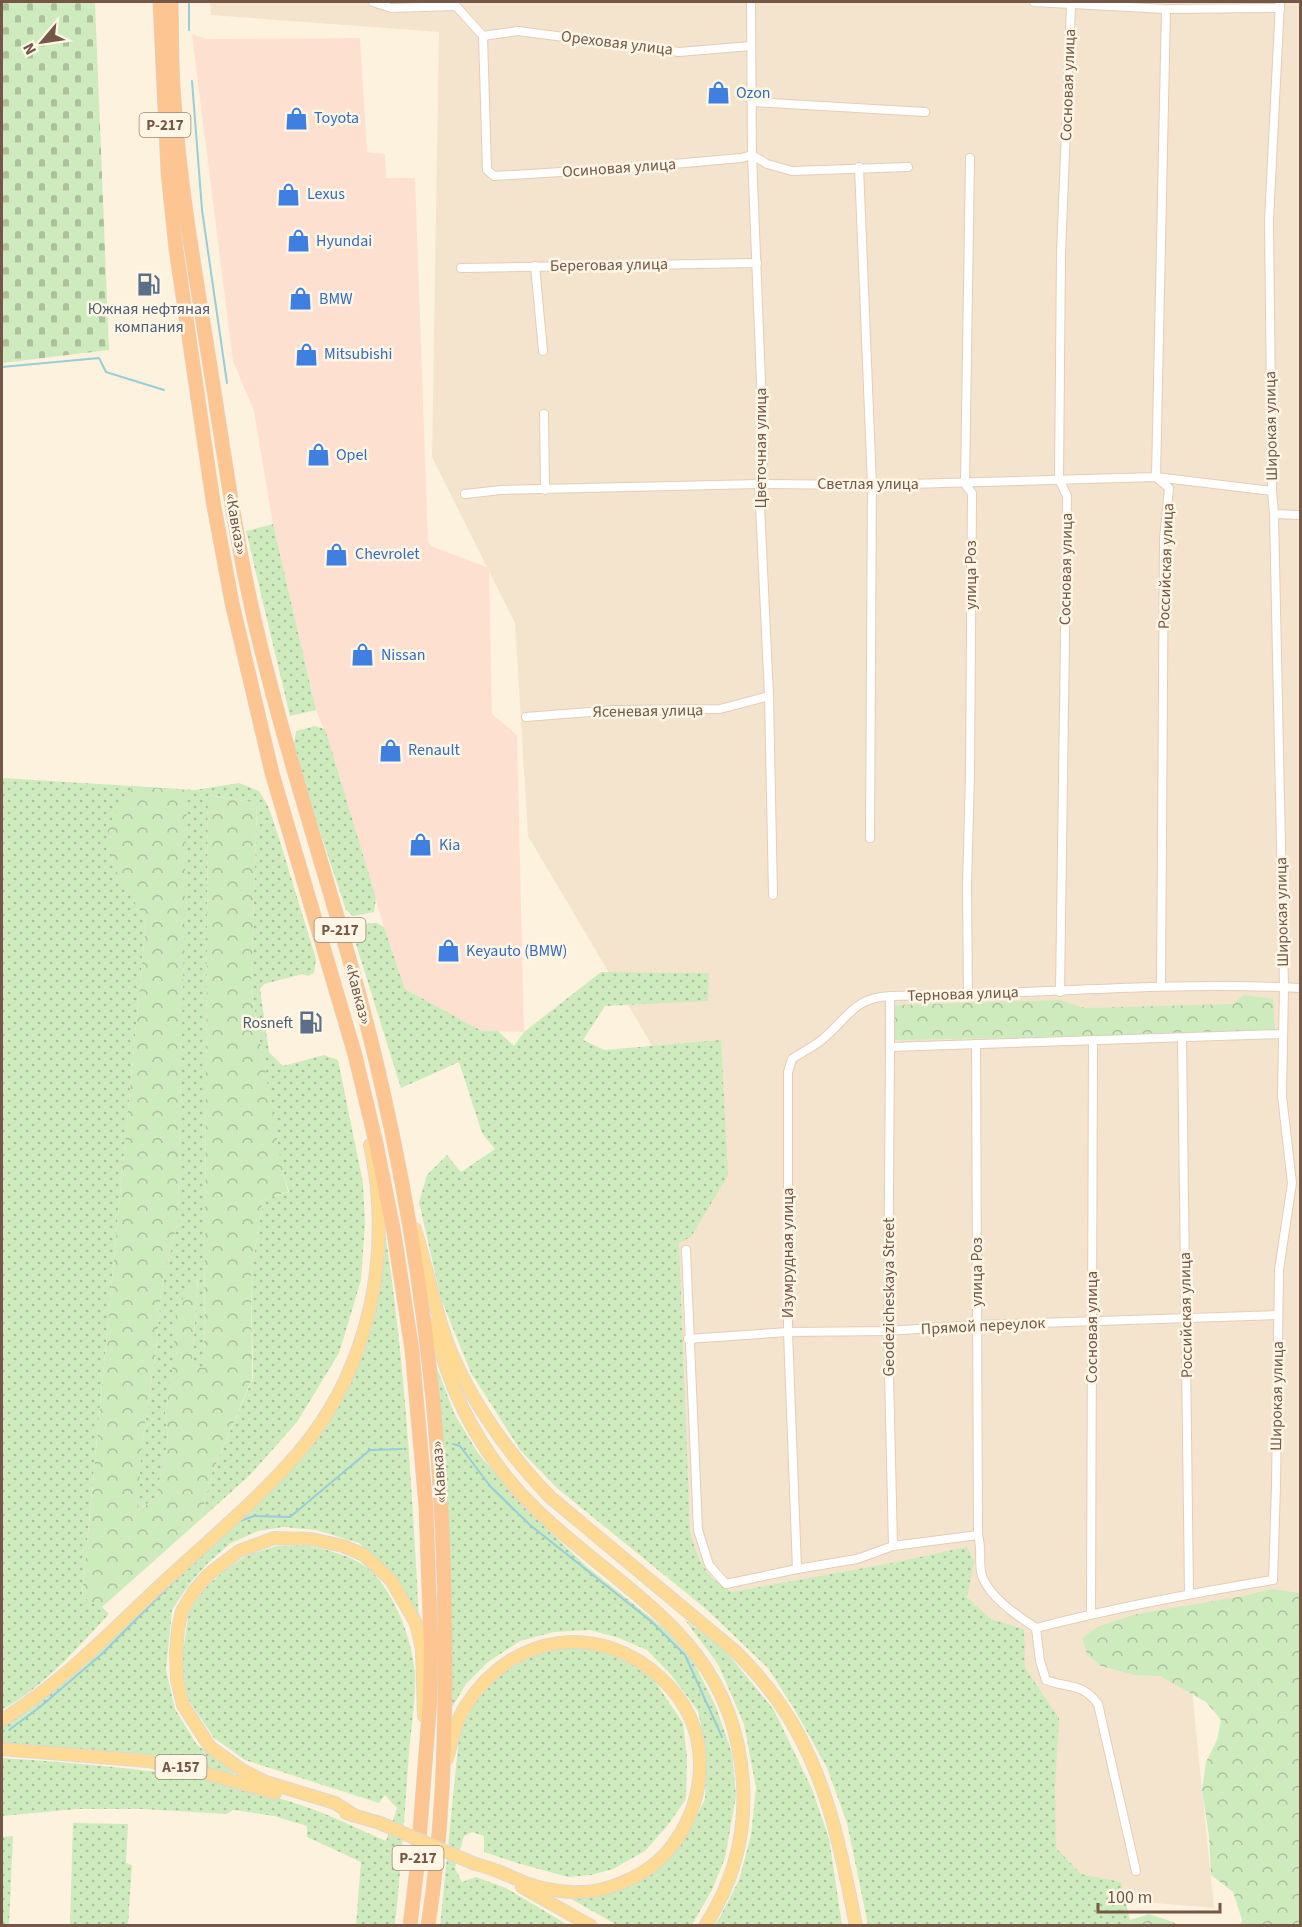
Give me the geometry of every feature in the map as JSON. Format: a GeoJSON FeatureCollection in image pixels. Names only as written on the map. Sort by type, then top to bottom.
{"type":"FeatureCollection","features":[{"type":"Feature","properties":{"kind":"highway","name":"«Кавказ»"},"geometry":{"type":"LineString","coordinates":[[160,2],[167,150],[176,249],[213,501],[232,603],[272,772],[364,1093],[394,1233],[412,1350],[421,1435],[429,1554],[431,1645],[430,1700],[426,1739]]}},
{"type":"Feature","properties":{"kind":"highway","name":"«Кавказ»"},"geometry":{"type":"LineString","coordinates":[[171,2],[174,99],[193,259],[234,521],[264,662],[366,1021],[382,1087],[404,1194],[427,1350],[438,1452],[446,1596],[444,1772],[437,1867],[428,1926]]}},
{"type":"Feature","properties":{"kind":"highway"},"geometry":{"type":"LineString","coordinates":[[250,679],[269,742],[275,746],[279,742],[279,737],[264,662]]}},
{"type":"Feature","properties":{"kind":"highway"},"geometry":{"type":"LineString","coordinates":[[318,927],[314,899],[282,792],[284,784],[288,784],[293,792],[308,839],[320,862]]}},
{"type":"Feature","properties":{"kind":"highway","name":"Р-217"},"geometry":{"type":"LineString","coordinates":[[410,1926],[417,1868],[426,1739]]}},
{"type":"Feature","properties":{"kind":"main road"},"geometry":{"type":"LineString","coordinates":[[2,1720],[32,1701],[74,1667],[266,1487],[298,1454],[322,1423],[355,1358],[374,1291],[378,1256],[378,1200],[364,1093]]}},
{"type":"Feature","properties":{"kind":"main road"},"geometry":{"type":"LineString","coordinates":[[404,1194],[446,1370],[459,1404],[477,1437],[516,1487],[554,1526],[668,1621],[693,1648],[715,1681],[733,1722],[743,1773],[744,1804],[740,1843],[732,1872],[715,1911],[705,1926]]}},
{"type":"Feature","properties":{"kind":"main road"},"geometry":{"type":"LineString","coordinates":[[404,1194],[443,1328],[457,1364],[484,1412],[519,1463],[550,1497],[736,1652],[760,1677],[781,1706],[801,1740],[833,1820],[856,1926]]}},
{"type":"Feature","properties":{"kind":"main road"},"geometry":{"type":"LineString","coordinates":[[354,1815],[335,1803],[266,1782],[242,1770],[210,1747],[195,1725],[183,1704],[177,1680],[176,1653],[182,1611],[194,1591],[209,1574],[239,1551],[274,1538],[311,1539],[344,1546],[364,1555],[391,1580],[416,1623],[422,1649],[426,1739]]}},
{"type":"Feature","properties":{"kind":"main road"},"geometry":{"type":"LineString","coordinates":[[444,1772],[457,1722],[473,1697],[501,1666],[521,1653],[548,1644],[573,1641],[593,1642],[614,1648],[635,1658],[671,1687],[684,1704],[696,1731],[700,1758],[699,1785],[692,1809],[681,1834],[668,1851],[649,1868],[607,1887],[571,1892],[528,1884],[494,1867],[475,1863]]}},
{"type":"Feature","properties":{"kind":"main road","name":"А-157"},"geometry":{"type":"LineString","coordinates":[[2,1749],[159,1763],[194,1770],[354,1815],[380,1823],[475,1863],[538,1895],[591,1926]]}},
{"type":"Feature","properties":{"kind":"street"},"geometry":{"type":"LineString","coordinates":[[373,2],[391,8],[456,6],[483,36]]}},
{"type":"Feature","properties":{"kind":"street","name":"Цветочная улица"},"geometry":{"type":"LineString","coordinates":[[751,2],[752,155],[764,457],[759,484],[769,696],[773,895]]}},
{"type":"Feature","properties":{"kind":"street"},"geometry":{"type":"LineString","coordinates":[[1034,2],[1087,3],[1166,9],[1280,5]]}},
{"type":"Feature","properties":{"kind":"street","name":"Сосновая улица"},"geometry":{"type":"LineString","coordinates":[[1060,992],[1067,496],[1059,479],[1061,253],[1071,4]]}},
{"type":"Feature","properties":{"kind":"street","name":"Широкая улица"},"geometry":{"type":"LineString","coordinates":[[1036,1628],[1189,1593],[1273,1580],[1278,1270],[1292,1183],[1282,1096],[1284,987],[1272,491],[1269,220],[1280,5]]}},
{"type":"Feature","properties":{"kind":"street","name":"Российская улица"},"geometry":{"type":"LineString","coordinates":[[1161,986],[1164,539],[1169,488],[1156,477],[1166,9]]}},
{"type":"Feature","properties":{"kind":"street","name":"Ореховая улица"},"geometry":{"type":"LineString","coordinates":[[483,36],[518,31],[680,52],[752,46]]}},
{"type":"Feature","properties":{"kind":"street","name":"Осиновая улица"},"geometry":{"type":"LineString","coordinates":[[483,36],[488,170],[494,176],[651,166],[752,155]]}},
{"type":"Feature","properties":{"kind":"street"},"geometry":{"type":"LineString","coordinates":[[753,102],[925,112]]}},
{"type":"Feature","properties":{"kind":"street"},"geometry":{"type":"LineString","coordinates":[[752,155],[767,164],[792,171],[908,167]]}},
{"type":"Feature","properties":{"kind":"street","name":"улица Роз"},"geometry":{"type":"LineString","coordinates":[[968,993],[967,886],[972,493],[964,484],[970,158]]}},
{"type":"Feature","properties":{"kind":"street"},"geometry":{"type":"LineString","coordinates":[[859,167],[872,486],[870,838]]}},
{"type":"Feature","properties":{"kind":"street","name":"Береговая улица"},"geometry":{"type":"LineString","coordinates":[[461,268],[757,263]]}},
{"type":"Feature","properties":{"kind":"street"},"geometry":{"type":"LineString","coordinates":[[535,266],[543,351]]}},
{"type":"Feature","properties":{"kind":"street"},"geometry":{"type":"LineString","coordinates":[[544,414],[545,490]]}},
{"type":"Feature","properties":{"kind":"street","name":"Светлая улица"},"geometry":{"type":"LineString","coordinates":[[465,494],[501,490],[759,484],[872,486],[1156,477],[1272,491]]}},
{"type":"Feature","properties":{"kind":"street"},"geometry":{"type":"LineString","coordinates":[[1274,514],[1300,515]]}},
{"type":"Feature","properties":{"kind":"street","name":"Ясеневая улица"},"geometry":{"type":"LineString","coordinates":[[526,717],[615,710],[720,709],[769,696]]}},
{"type":"Feature","properties":{"kind":"street","name":"Терновая улица"},"geometry":{"type":"LineString","coordinates":[[890,1047],[890,996],[1060,992],[1161,986],[1300,988]]}},
{"type":"Feature","properties":{"kind":"street","name":"Изумрудная улица"},"geometry":{"type":"LineString","coordinates":[[797,1569],[788,1332],[788,1072],[792,1059],[824,1039],[858,1004],[874,997],[890,996]]}},
{"type":"Feature","properties":{"kind":"street"},"geometry":{"type":"LineString","coordinates":[[890,1047],[1283,1034]]}},
{"type":"Feature","properties":{"kind":"street","name":"Российская улица"},"geometry":{"type":"LineString","coordinates":[[1182,1038],[1189,1593]]}},
{"type":"Feature","properties":{"kind":"street","name":"Сосновая улица"},"geometry":{"type":"LineString","coordinates":[[1091,1614],[1093,1041]]}},
{"type":"Feature","properties":{"kind":"street","name":"улица Роз"},"geometry":{"type":"LineString","coordinates":[[976,1044],[978,1535],[982,1548],[981,1571],[986,1585],[1004,1605],[1036,1628]]}},
{"type":"Feature","properties":{"kind":"street","name":"Geodezicheskaya Street"},"geometry":{"type":"LineString","coordinates":[[890,1047],[888,1331],[893,1546]]}},
{"type":"Feature","properties":{"kind":"street"},"geometry":{"type":"LineString","coordinates":[[686,1250],[688,1339],[698,1530],[709,1565],[726,1584],[857,1558],[893,1546],[978,1535]]}},
{"type":"Feature","properties":{"kind":"street","name":"Прямой переулок"},"geometry":{"type":"LineString","coordinates":[[688,1339],[788,1332],[888,1331],[977,1325],[1278,1315]]}},
{"type":"Feature","properties":{"kind":"street"},"geometry":{"type":"LineString","coordinates":[[1036,1628],[1040,1661],[1046,1680],[1060,1685],[1082,1688],[1089,1692],[1098,1704],[1136,1871]]}},
{"type":"Feature","properties":{"kind":"shaded area"},"geometry":{"type":"Polygon","coordinates":[[[210,2],[1300,2],[1300,1617],[1184,1609],[1214,1908],[1060,1895],[997,1643],[944,1559],[746,1607],[670,1538],[676,1086],[528,836],[515,623],[432,457],[439,32],[211,15],[210,2]]]}},
{"type":"Feature","properties":{"kind":"shaded area"},"geometry":{"type":"Polygon","coordinates":[[[192,34],[206,39],[360,38],[367,152],[385,154],[386,178],[415,178],[428,541],[431,546],[489,568],[492,714],[517,735],[524,1032],[482,1031],[405,989],[384,927],[331,748],[316,710],[273,524],[254,411],[233,361],[192,34]]]}},
{"type":"Feature","properties":{"kind":"green space"},"geometry":{"type":"Polygon","coordinates":[[[2,2],[95,2],[109,350],[2,363],[2,2]]]}},
{"type":"Feature","properties":{"kind":"green space"},"geometry":{"type":"Polygon","coordinates":[[[273,524],[316,710],[290,716],[246,531],[273,524]]]}},
{"type":"Feature","properties":{"kind":"green space"},"geometry":{"type":"Polygon","coordinates":[[[315,726],[325,729],[376,898],[374,912],[353,916],[346,910],[296,759],[294,743],[296,731],[315,726]]]}},
{"type":"Feature","properties":{"kind":"green space"},"geometry":{"type":"Polygon","coordinates":[[[2,778],[195,790],[239,783],[259,791],[268,806],[278,835],[316,959],[314,973],[264,984],[260,989],[269,1052],[283,1066],[324,1055],[338,1060],[363,1183],[365,1224],[361,1280],[339,1353],[297,1422],[251,1474],[200,1520],[212,1473],[253,1378],[251,1275],[263,1199],[289,1192],[280,1161],[251,988],[257,803],[208,795],[204,1368],[192,1365],[198,1276],[172,1374],[165,1415],[168,1439],[156,1497],[137,1511],[141,1452],[156,1351],[161,1291],[178,1220],[186,790],[114,867],[146,921],[82,1596],[102,1607],[109,1614],[46,1679],[2,1710],[2,778]]]}},
{"type":"Feature","properties":{"kind":"green space"},"geometry":{"type":"Polygon","coordinates":[[[132,786],[187,790],[178,1220],[161,1291],[156,1351],[141,1452],[138,1511],[156,1497],[168,1439],[165,1415],[172,1374],[176,1310],[198,1274],[192,1365],[204,1368],[208,795],[257,803],[251,989],[288,1192],[263,1199],[251,1275],[252,1379],[212,1473],[200,1520],[102,1607],[82,1597],[146,921],[113,866],[107,828],[132,786]]]}},
{"type":"Feature","properties":{"kind":"green space"},"geometry":{"type":"Polygon","coordinates":[[[368,923],[377,923],[384,927],[405,989],[482,1031],[498,1031],[514,1046],[524,1032],[601,972],[709,973],[708,1001],[605,1006],[583,1040],[604,1050],[721,1040],[728,1175],[691,1237],[679,1243],[690,1531],[696,1552],[708,1573],[732,1592],[967,1547],[974,1562],[967,1597],[991,1619],[1024,1629],[1025,1668],[1059,1718],[1055,1786],[1056,1848],[1081,1874],[1121,1882],[1130,1920],[1128,1925],[868,1925],[847,1823],[827,1768],[795,1710],[768,1668],[706,1609],[557,1488],[521,1451],[471,1373],[441,1299],[419,1202],[427,1175],[447,1155],[461,1172],[495,1149],[482,1133],[459,1062],[401,1088],[356,944],[361,927],[368,923]]]}},
{"type":"Feature","properties":{"kind":"green space"},"geometry":{"type":"Polygon","coordinates":[[[1244,995],[1273,999],[1275,1032],[895,1040],[895,1005],[1060,1000],[1085,1008],[1233,1004],[1244,995]]]}},
{"type":"Feature","properties":{"kind":"green space"},"geometry":{"type":"Polygon","coordinates":[[[385,1232],[403,1377],[419,1620],[408,1596],[387,1570],[359,1543],[316,1530],[283,1527],[258,1531],[231,1543],[208,1563],[190,1583],[172,1610],[166,1670],[175,1709],[197,1745],[234,1772],[233,1775],[185,1763],[2,1743],[2,1724],[299,1460],[332,1417],[361,1355],[376,1303],[385,1232]]]}},
{"type":"Feature","properties":{"kind":"green space"},"geometry":{"type":"Polygon","coordinates":[[[435,1363],[455,1415],[478,1453],[525,1508],[586,1566],[666,1630],[692,1659],[716,1707],[732,1753],[736,1796],[725,1858],[712,1890],[692,1925],[617,1925],[566,1896],[595,1898],[627,1885],[664,1863],[691,1828],[705,1799],[706,1749],[698,1711],[672,1676],[647,1650],[619,1638],[590,1630],[554,1632],[520,1641],[488,1662],[466,1684],[451,1709],[435,1363]]]}},
{"type":"Feature","properties":{"kind":"green space"},"geometry":{"type":"Polygon","coordinates":[[[305,1545],[351,1558],[368,1568],[383,1585],[397,1609],[411,1649],[415,1694],[395,1925],[356,1925],[361,1862],[307,1837],[307,1826],[274,1816],[233,1810],[227,1814],[142,1809],[77,1809],[2,1816],[2,1758],[117,1767],[194,1778],[269,1795],[316,1811],[386,1841],[397,1808],[385,1795],[379,1803],[245,1760],[214,1738],[188,1699],[181,1664],[189,1612],[204,1589],[225,1570],[247,1555],[277,1546],[305,1545]]]}},
{"type":"Feature","properties":{"kind":"green space"},"geometry":{"type":"Polygon","coordinates":[[[1271,1589],[1300,1593],[1300,1925],[1241,1925],[1242,1920],[1233,1892],[1211,1875],[1209,1836],[1202,1790],[1206,1762],[1217,1740],[1221,1720],[1206,1702],[1160,1676],[1134,1675],[1101,1666],[1087,1654],[1082,1638],[1099,1626],[1137,1614],[1244,1596],[1271,1589]]]}},
{"type":"Feature","properties":{"kind":"green space"},"geometry":{"type":"Polygon","coordinates":[[[685,1620],[725,1650],[774,1710],[812,1789],[829,1838],[842,1925],[714,1925],[739,1880],[751,1835],[756,1788],[744,1724],[718,1664],[685,1620]]]}},
{"type":"Feature","properties":{"kind":"green space"},"geometry":{"type":"Polygon","coordinates":[[[589,1645],[623,1657],[652,1677],[683,1723],[687,1757],[686,1799],[668,1825],[645,1851],[613,1869],[591,1875],[568,1877],[517,1863],[484,1852],[484,1836],[472,1832],[464,1836],[455,1868],[462,1882],[476,1877],[506,1888],[568,1925],[440,1926],[459,1737],[466,1720],[493,1679],[517,1660],[556,1646],[589,1645]]]}},
{"type":"Feature","properties":{"kind":"green space"},"geometry":{"type":"Polygon","coordinates":[[[73,1823],[128,1824],[126,1863],[132,1865],[128,1925],[70,1925],[73,1823]]]}},
{"type":"Feature","properties":{"kind":"green space"},"geometry":{"type":"Polygon","coordinates":[[[13,1836],[9,1925],[2,1925],[2,1837],[13,1836]]]}},
{"type":"Feature","properties":{"kind":"green space"},"geometry":{"type":"Polygon","coordinates":[[[1149,1914],[1178,1925],[1128,1925],[1130,1920],[1149,1914]]]}},
{"type":"Feature","properties":{"kind":"waterway"},"geometry":{"type":"LineString","coordinates":[[189,2],[189,30]]}},
{"type":"Feature","properties":{"kind":"waterway"},"geometry":{"type":"LineString","coordinates":[[192,81],[202,210],[227,383]]}},
{"type":"Feature","properties":{"kind":"waterway"},"geometry":{"type":"LineString","coordinates":[[2,367],[99,358],[106,372],[164,390]]}},
{"type":"Feature","properties":{"kind":"waterway"},"geometry":{"type":"LineString","coordinates":[[453,1444],[460,1446],[490,1486],[530,1525],[652,1622],[685,1655],[722,1737]]}},
{"type":"Feature","properties":{"kind":"waterway"},"geometry":{"type":"LineString","coordinates":[[240,1521],[254,1516],[290,1517],[370,1450],[402,1449]]}},
{"type":"Feature","properties":{"kind":"waterway"},"geometry":{"type":"LineString","coordinates":[[9,1730],[40,1707],[103,1653],[180,1575]]}},
{"type":"Feature","properties":{"kind":"place","name":"Ozon"},"geometry":{"type":"Point","coordinates":[718,93]}},
{"type":"Feature","properties":{"kind":"place","name":"Toyota"},"geometry":{"type":"Point","coordinates":[296,118]}},
{"type":"Feature","properties":{"kind":"place","name":"Lexus"},"geometry":{"type":"Point","coordinates":[289,194]}},
{"type":"Feature","properties":{"kind":"place","name":"Hyundai"},"geometry":{"type":"Point","coordinates":[298,241]}},
{"type":"Feature","properties":{"kind":"place","name":"Южная нефтяная компания"},"geometry":{"type":"Point","coordinates":[149,284]}},
{"type":"Feature","properties":{"kind":"place","name":"BMW"},"geometry":{"type":"Point","coordinates":[301,299]}},
{"type":"Feature","properties":{"kind":"place","name":"Mitsubishi"},"geometry":{"type":"Point","coordinates":[306,354]}},
{"type":"Feature","properties":{"kind":"place","name":"Opel"},"geometry":{"type":"Point","coordinates":[318,455]}},
{"type":"Feature","properties":{"kind":"place","name":"Chevrolet"},"geometry":{"type":"Point","coordinates":[337,554]}},
{"type":"Feature","properties":{"kind":"place","name":"Nissan"},"geometry":{"type":"Point","coordinates":[363,655]}},
{"type":"Feature","properties":{"kind":"place","name":"Renault"},"geometry":{"type":"Point","coordinates":[390,750]}},
{"type":"Feature","properties":{"kind":"place","name":"Kia"},"geometry":{"type":"Point","coordinates":[421,845]}},
{"type":"Feature","properties":{"kind":"place","name":"Keyauto (BMW)"},"geometry":{"type":"Point","coordinates":[448,951]}},
{"type":"Feature","properties":{"kind":"place","name":"Rosneft"},"geometry":{"type":"Point","coordinates":[311,1023]}}]}
